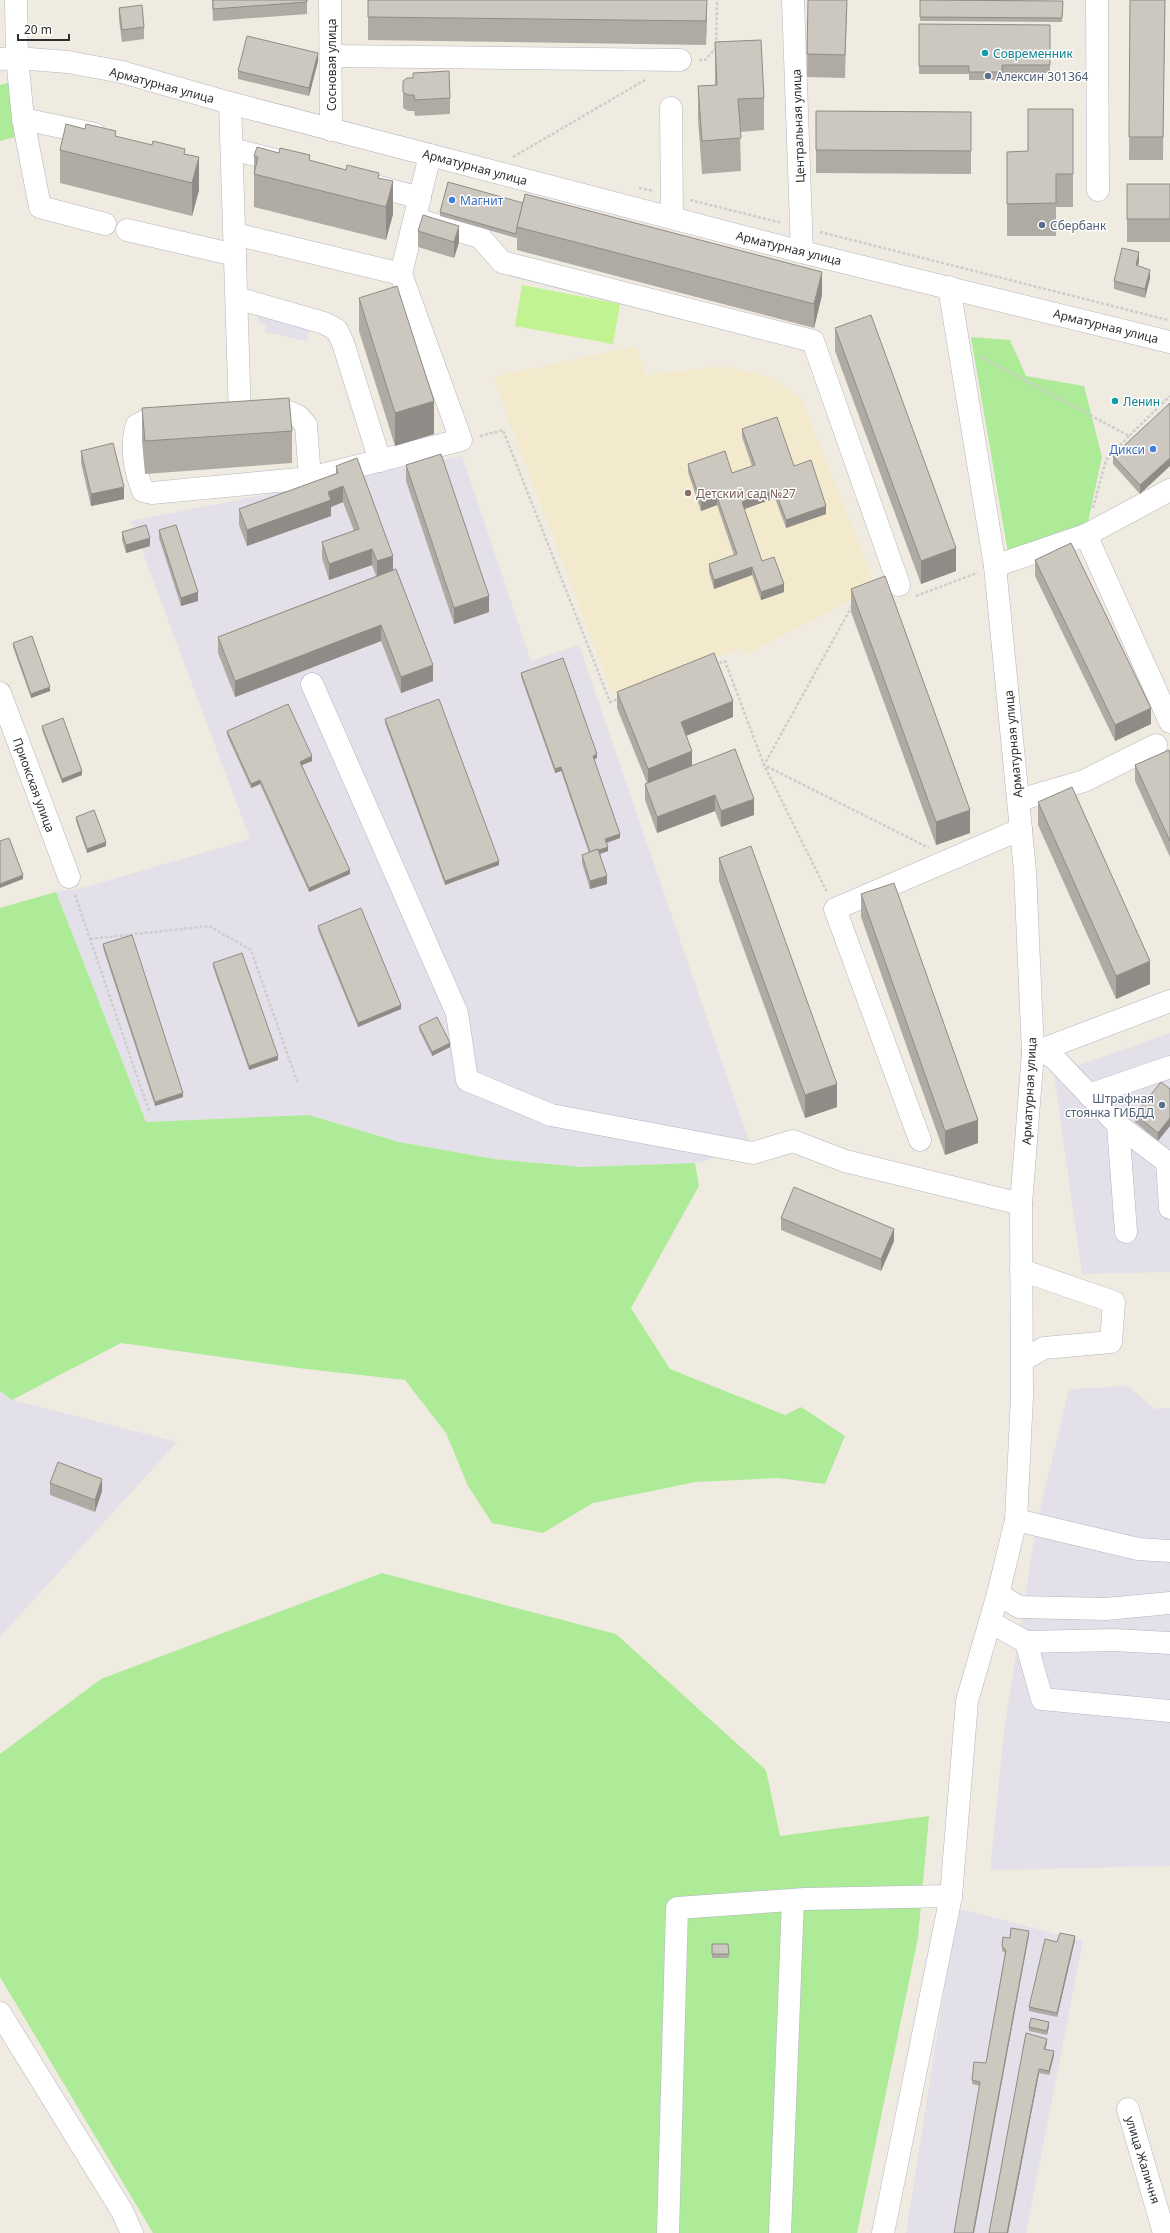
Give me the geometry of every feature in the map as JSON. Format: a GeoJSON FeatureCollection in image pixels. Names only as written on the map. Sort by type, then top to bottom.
{"type":"FeatureCollection","features":[{"type":"Feature","properties":{"kind":"street"},"geometry":{"type":"LineString","coordinates":[[16,0],[9,58],[23,119],[40,207],[105,224]]}},
{"type":"Feature","properties":{"kind":"street","name":"Сосновая улица"},"geometry":{"type":"LineString","coordinates":[[330,0],[331,130]]}},
{"type":"Feature","properties":{"kind":"street","name":"Центральная улица"},"geometry":{"type":"LineString","coordinates":[[793,0],[802,252]]}},
{"type":"Feature","properties":{"kind":"street"},"geometry":{"type":"LineString","coordinates":[[1097,0],[1098,190]]}},
{"type":"Feature","properties":{"kind":"street"},"geometry":{"type":"LineString","coordinates":[[331,56],[680,60]]}},
{"type":"Feature","properties":{"kind":"street","name":"Арматурная улица"},"geometry":{"type":"LineString","coordinates":[[9,58],[68,62],[122,72],[331,130],[802,252],[1170,342]]}},
{"type":"Feature","properties":{"kind":"street"},"geometry":{"type":"LineString","coordinates":[[230,103],[240,416]]}},
{"type":"Feature","properties":{"kind":"street"},"geometry":{"type":"LineString","coordinates":[[671,108],[672,218]]}},
{"type":"Feature","properties":{"kind":"street"},"geometry":{"type":"LineString","coordinates":[[23,119],[101,135]]}},
{"type":"Feature","properties":{"kind":"street"},"geometry":{"type":"LineString","coordinates":[[232,149],[300,166]]}},
{"type":"Feature","properties":{"kind":"street"},"geometry":{"type":"LineString","coordinates":[[310,478],[306,425],[298,416],[289,412],[240,416],[147,420],[137,425],[133,436],[138,479],[143,491],[152,493],[310,478],[380,462],[461,440],[401,274],[430,155]]}},
{"type":"Feature","properties":{"kind":"street"},"geometry":{"type":"LineString","coordinates":[[345,178],[420,198]]}},
{"type":"Feature","properties":{"kind":"street"},"geometry":{"type":"LineString","coordinates":[[415,219],[480,237],[502,262],[813,341],[898,585]]}},
{"type":"Feature","properties":{"kind":"street"},"geometry":{"type":"LineString","coordinates":[[127,230],[235,244],[401,274]]}},
{"type":"Feature","properties":{"kind":"street","name":"Арматурная улица"},"geometry":{"type":"LineString","coordinates":[[883,2233],[951,1896],[966,1701],[998,1594],[1016,1520],[1023,1360],[1021,1204],[1033,1052],[1019,800],[995,566],[949,287]]}},
{"type":"Feature","properties":{"kind":"street"},"geometry":{"type":"LineString","coordinates":[[237,298],[324,323],[336,330],[343,343],[380,462]]}},
{"type":"Feature","properties":{"kind":"street"},"geometry":{"type":"LineString","coordinates":[[995,566],[1086,535],[1170,490]]}},
{"type":"Feature","properties":{"kind":"street"},"geometry":{"type":"LineString","coordinates":[[1086,535],[1170,722]]}},
{"type":"Feature","properties":{"kind":"street"},"geometry":{"type":"LineString","coordinates":[[312,684],[457,1013],[467,1080],[551,1115],[753,1153],[793,1141],[845,1161],[1021,1204]]}},
{"type":"Feature","properties":{"kind":"street","name":"Приокская улица"},"geometry":{"type":"LineString","coordinates":[[0,693],[68,877]]}},
{"type":"Feature","properties":{"kind":"street"},"geometry":{"type":"LineString","coordinates":[[1019,800],[1084,781],[1156,745]]}},
{"type":"Feature","properties":{"kind":"street"},"geometry":{"type":"LineString","coordinates":[[920,1140],[835,909],[1021,829]]}},
{"type":"Feature","properties":{"kind":"street"},"geometry":{"type":"LineString","coordinates":[[1033,1052],[1170,1001]]}},
{"type":"Feature","properties":{"kind":"street"},"geometry":{"type":"LineString","coordinates":[[1033,1052],[1050,1055],[1118,1125],[1167,1162],[1170,1208]]}},
{"type":"Feature","properties":{"kind":"street"},"geometry":{"type":"LineString","coordinates":[[1089,1095],[1170,1067]]}},
{"type":"Feature","properties":{"kind":"street"},"geometry":{"type":"LineString","coordinates":[[1118,1125],[1126,1232]]}},
{"type":"Feature","properties":{"kind":"street"},"geometry":{"type":"LineString","coordinates":[[1021,1270],[1114,1302],[1111,1342],[1044,1348],[1023,1360]]}},
{"type":"Feature","properties":{"kind":"street"},"geometry":{"type":"LineString","coordinates":[[1016,1520],[1138,1549],[1170,1551]]}},
{"type":"Feature","properties":{"kind":"street"},"geometry":{"type":"LineString","coordinates":[[998,1594],[1019,1607],[1106,1609],[1170,1603]]}},
{"type":"Feature","properties":{"kind":"street"},"geometry":{"type":"LineString","coordinates":[[990,1622],[1026,1642],[1114,1640],[1170,1643]]}},
{"type":"Feature","properties":{"kind":"street"},"geometry":{"type":"LineString","coordinates":[[1026,1642],[1042,1699],[1170,1711]]}},
{"type":"Feature","properties":{"kind":"street"},"geometry":{"type":"LineString","coordinates":[[668,2233],[677,1908],[793,1900],[951,1896]]}},
{"type":"Feature","properties":{"kind":"street"},"geometry":{"type":"LineString","coordinates":[[780,2233],[793,1900]]}},
{"type":"Feature","properties":{"kind":"street"},"geometry":{"type":"LineString","coordinates":[[0,2013],[122,2211],[132,2233]]}},
{"type":"Feature","properties":{"kind":"street","name":"улица Жаличня"},"geometry":{"type":"LineString","coordinates":[[1128,2109],[1164,2233]]}},
{"type":"Feature","properties":{"kind":"path"},"geometry":{"type":"LineString","coordinates":[[680,60],[704,60],[716,48],[717,0]]}},
{"type":"Feature","properties":{"kind":"path"},"geometry":{"type":"LineString","coordinates":[[513,157],[646,79]]}},
{"type":"Feature","properties":{"kind":"path"},"geometry":{"type":"LineString","coordinates":[[505,156],[520,159]]}},
{"type":"Feature","properties":{"kind":"path"},"geometry":{"type":"LineString","coordinates":[[634,186],[1170,320]]}},
{"type":"Feature","properties":{"kind":"path"},"geometry":{"type":"LineString","coordinates":[[959,344],[1129,436]]}},
{"type":"Feature","properties":{"kind":"path"},"geometry":{"type":"LineString","coordinates":[[1086,535],[1106,460],[1170,396]]}},
{"type":"Feature","properties":{"kind":"path"},"geometry":{"type":"LineString","coordinates":[[461,440],[504,430],[610,702],[624,697]]}},
{"type":"Feature","properties":{"kind":"path"},"geometry":{"type":"LineString","coordinates":[[898,585],[904,600],[995,566]]}},
{"type":"Feature","properties":{"kind":"path"},"geometry":{"type":"LineString","coordinates":[[764,765],[850,607],[857,604]]}},
{"type":"Feature","properties":{"kind":"path"},"geometry":{"type":"LineString","coordinates":[[711,666],[725,661],[764,765],[835,909]]}},
{"type":"Feature","properties":{"kind":"path"},"geometry":{"type":"LineString","coordinates":[[764,765],[951,859]]}},
{"type":"Feature","properties":{"kind":"path"},"geometry":{"type":"LineString","coordinates":[[68,877],[149,1111]]}},
{"type":"Feature","properties":{"kind":"path"},"geometry":{"type":"LineString","coordinates":[[90,939],[209,926],[251,950],[298,1084]]}},
{"type":"Feature","properties":{"kind":"shaded area"},"geometry":{"type":"Polygon","coordinates":[[[259,314],[310,326],[307,341],[265,332],[266,325],[257,322],[259,314]]]}},
{"type":"Feature","properties":{"kind":"shaded area","name":"Детский сад №27"},"geometry":{"type":"Polygon","coordinates":[[[635,346],[646,375],[722,366],[767,376],[801,398],[876,588],[745,655],[742,648],[612,694],[493,377],[635,346]]]}},
{"type":"Feature","properties":{"kind":"shaded area"},"geometry":{"type":"Polygon","coordinates":[[[462,456],[531,661],[579,645],[749,1141],[708,1160],[695,1163],[581,1167],[494,1159],[399,1142],[309,1115],[146,1122],[56,892],[86,887],[250,839],[131,521],[462,456]]]}},
{"type":"Feature","properties":{"kind":"shaded area"},"geometry":{"type":"Polygon","coordinates":[[[1170,1033],[1170,1272],[1082,1274],[1054,1074],[1170,1033]]]}},
{"type":"Feature","properties":{"kind":"shaded area"},"geometry":{"type":"Polygon","coordinates":[[[1128,1386],[1155,1409],[1170,1408],[1170,1866],[990,1870],[1004,1731],[1036,1526],[1069,1389],[1128,1386]]]}},
{"type":"Feature","properties":{"kind":"shaded area"},"geometry":{"type":"Polygon","coordinates":[[[0,1391],[12,1400],[177,1442],[0,1637],[0,1391]]]}},
{"type":"Feature","properties":{"kind":"shaded area"},"geometry":{"type":"Polygon","coordinates":[[[957,1908],[1083,1941],[1026,2233],[906,2233],[957,1908]]]}},
{"type":"Feature","properties":{"kind":"green space"},"geometry":{"type":"Polygon","coordinates":[[[13,81],[27,134],[0,141],[0,85],[13,81]]]}},
{"type":"Feature","properties":{"kind":"green space"},"geometry":{"type":"Polygon","coordinates":[[[522,285],[620,304],[613,344],[515,326],[522,285]]]}},
{"type":"Feature","properties":{"kind":"green space"},"geometry":{"type":"Polygon","coordinates":[[[971,337],[1010,340],[1026,376],[1084,386],[1102,457],[1088,522],[1008,553],[971,337]]]}},
{"type":"Feature","properties":{"kind":"green space"},"geometry":{"type":"Polygon","coordinates":[[[56,892],[146,1122],[309,1115],[399,1142],[494,1159],[581,1167],[695,1163],[699,1186],[631,1308],[670,1369],[785,1415],[801,1407],[845,1436],[825,1484],[778,1478],[696,1482],[593,1503],[543,1533],[492,1523],[468,1486],[446,1433],[405,1380],[298,1368],[121,1343],[12,1400],[0,1391],[0,908],[56,892]]]}},
{"type":"Feature","properties":{"kind":"green space"},"geometry":{"type":"Polygon","coordinates":[[[382,1573],[616,1634],[766,1770],[780,1836],[929,1816],[918,1938],[857,2233],[153,2233],[0,1977],[0,1754],[101,1679],[382,1573]]]}},
{"type":"Feature","properties":{"kind":"building"},"geometry":{"type":"Polygon","coordinates":[[[213,0],[307,0],[307,2],[213,9],[213,0]]]}},
{"type":"Feature","properties":{"kind":"building"},"geometry":{"type":"Polygon","coordinates":[[[368,0],[707,0],[706,21],[368,17],[368,0]]]}},
{"type":"Feature","properties":{"kind":"building"},"geometry":{"type":"Polygon","coordinates":[[[808,0],[847,0],[845,55],[807,54],[808,0]]]}},
{"type":"Feature","properties":{"kind":"building"},"geometry":{"type":"Polygon","coordinates":[[[920,0],[1063,1],[1062,18],[920,17],[920,0]]]}},
{"type":"Feature","properties":{"kind":"building"},"geometry":{"type":"Polygon","coordinates":[[[1130,0],[1165,0],[1163,137],[1129,137],[1130,0]]]}},
{"type":"Feature","properties":{"kind":"building"},"geometry":{"type":"Polygon","coordinates":[[[142,5],[144,27],[122,30],[119,8],[142,5]]]}},
{"type":"Feature","properties":{"kind":"building","name":"Современник"},"geometry":{"type":"Polygon","coordinates":[[[919,24],[1050,25],[1050,65],[1002,65],[1002,72],[969,72],[969,66],[919,66],[919,24]]]}},
{"type":"Feature","properties":{"kind":"building"},"geometry":{"type":"Polygon","coordinates":[[[247,36],[318,53],[309,88],[238,71],[247,36]]]}},
{"type":"Feature","properties":{"kind":"building"},"geometry":{"type":"Polygon","coordinates":[[[761,40],[764,98],[738,99],[741,138],[702,141],[698,86],[717,85],[715,42],[761,40]]]}},
{"type":"Feature","properties":{"kind":"building"},"geometry":{"type":"Polygon","coordinates":[[[449,71],[450,98],[415,100],[414,95],[408,95],[403,92],[403,81],[407,78],[413,78],[413,73],[449,71]]]}},
{"type":"Feature","properties":{"kind":"building"},"geometry":{"type":"Polygon","coordinates":[[[1028,109],[1073,109],[1073,174],[1056,174],[1056,203],[1007,204],[1007,152],[1028,151],[1028,109]]]}},
{"type":"Feature","properties":{"kind":"building"},"geometry":{"type":"Polygon","coordinates":[[[816,111],[971,112],[971,151],[816,150],[816,111]]]}},
{"type":"Feature","properties":{"kind":"building"},"geometry":{"type":"Polygon","coordinates":[[[66,124],[85,129],[86,124],[116,131],[115,136],[152,145],[153,141],[185,149],[184,154],[199,157],[192,183],[60,150],[66,124]]]}},
{"type":"Feature","properties":{"kind":"building"},"geometry":{"type":"Polygon","coordinates":[[[257,147],[279,153],[280,148],[310,155],[309,160],[346,170],[347,165],[379,173],[378,178],[393,181],[386,207],[254,174],[258,157],[254,156],[257,147]]]}},
{"type":"Feature","properties":{"kind":"building"},"geometry":{"type":"Polygon","coordinates":[[[448,182],[523,203],[516,234],[440,212],[448,182]]]}},
{"type":"Feature","properties":{"kind":"building"},"geometry":{"type":"Polygon","coordinates":[[[1127,184],[1170,184],[1170,219],[1127,219],[1127,184]]]}},
{"type":"Feature","properties":{"kind":"building"},"geometry":{"type":"Polygon","coordinates":[[[525,194],[822,272],[814,304],[517,227],[525,194]]]}},
{"type":"Feature","properties":{"kind":"building"},"geometry":{"type":"Polygon","coordinates":[[[423,215],[459,226],[454,242],[418,231],[423,215]]]}},
{"type":"Feature","properties":{"kind":"building"},"geometry":{"type":"Polygon","coordinates":[[[1122,248],[1139,252],[1136,265],[1150,270],[1145,289],[1114,281],[1122,248]]]}},
{"type":"Feature","properties":{"kind":"building"},"geometry":{"type":"Polygon","coordinates":[[[397,286],[434,401],[395,413],[359,298],[397,286]]]}},
{"type":"Feature","properties":{"kind":"building"},"geometry":{"type":"Polygon","coordinates":[[[871,315],[956,548],[921,561],[835,328],[871,315]]]}},
{"type":"Feature","properties":{"kind":"building"},"geometry":{"type":"Polygon","coordinates":[[[289,398],[292,431],[145,441],[142,408],[289,398]]]}},
{"type":"Feature","properties":{"kind":"building"},"geometry":{"type":"Polygon","coordinates":[[[1170,403],[1170,458],[1140,485],[1113,456],[1170,403]]]}},
{"type":"Feature","properties":{"kind":"building"},"geometry":{"type":"Polygon","coordinates":[[[777,417],[794,466],[811,460],[826,506],[786,520],[775,490],[742,502],[762,561],[774,557],[784,584],[761,592],[752,567],[714,580],[709,564],[737,554],[717,497],[701,502],[688,464],[725,451],[732,473],[755,465],[742,429],[777,417]]]}},
{"type":"Feature","properties":{"kind":"building"},"geometry":{"type":"Polygon","coordinates":[[[113,443],[124,487],[91,494],[81,451],[113,443]]]}},
{"type":"Feature","properties":{"kind":"building"},"geometry":{"type":"Polygon","coordinates":[[[441,454],[489,596],[454,608],[406,465],[441,454]]]}},
{"type":"Feature","properties":{"kind":"building"},"geometry":{"type":"Polygon","coordinates":[[[357,458],[393,556],[377,561],[372,549],[329,564],[322,542],[359,529],[343,486],[328,492],[331,500],[247,530],[239,509],[338,473],[336,466],[357,458]]]}},
{"type":"Feature","properties":{"kind":"building"},"geometry":{"type":"Polygon","coordinates":[[[146,525],[150,538],[126,545],[122,532],[146,525]]]}},
{"type":"Feature","properties":{"kind":"building"},"geometry":{"type":"Polygon","coordinates":[[[176,525],[198,592],[181,598],[159,530],[176,525]]]}},
{"type":"Feature","properties":{"kind":"building"},"geometry":{"type":"Polygon","coordinates":[[[1071,543],[1151,708],[1115,725],[1035,560],[1071,543]]]}},
{"type":"Feature","properties":{"kind":"building"},"geometry":{"type":"Polygon","coordinates":[[[396,569],[433,665],[401,677],[381,625],[235,681],[218,637],[396,569]]]}},
{"type":"Feature","properties":{"kind":"building"},"geometry":{"type":"Polygon","coordinates":[[[885,576],[970,810],[936,822],[851,589],[885,576]]]}},
{"type":"Feature","properties":{"kind":"building"},"geometry":{"type":"Polygon","coordinates":[[[32,636],[50,687],[31,694],[13,643],[32,636]]]}},
{"type":"Feature","properties":{"kind":"building"},"geometry":{"type":"Polygon","coordinates":[[[714,653],[733,701],[681,722],[692,751],[648,769],[617,692],[714,653]]]}},
{"type":"Feature","properties":{"kind":"building"},"geometry":{"type":"Polygon","coordinates":[[[563,658],[597,754],[593,756],[620,834],[605,839],[608,847],[590,852],[561,767],[555,769],[521,673],[563,658]]]}},
{"type":"Feature","properties":{"kind":"building"},"geometry":{"type":"Polygon","coordinates":[[[439,699],[499,861],[445,881],[385,719],[439,699]]]}},
{"type":"Feature","properties":{"kind":"building"},"geometry":{"type":"Polygon","coordinates":[[[288,704],[312,756],[300,762],[350,870],[309,888],[260,780],[251,784],[227,731],[288,704]]]}},
{"type":"Feature","properties":{"kind":"building"},"geometry":{"type":"Polygon","coordinates":[[[63,718],[82,771],[62,779],[42,726],[63,718]]]}},
{"type":"Feature","properties":{"kind":"building"},"geometry":{"type":"Polygon","coordinates":[[[735,749],[754,799],[721,811],[715,795],[657,817],[645,784],[735,749]]]}},
{"type":"Feature","properties":{"kind":"building"},"geometry":{"type":"Polygon","coordinates":[[[1169,750],[1170,753],[1170,841],[1135,765],[1169,750]]]}},
{"type":"Feature","properties":{"kind":"building"},"geometry":{"type":"Polygon","coordinates":[[[1072,787],[1150,961],[1116,976],[1038,802],[1072,787]]]}},
{"type":"Feature","properties":{"kind":"building"},"geometry":{"type":"Polygon","coordinates":[[[94,810],[106,842],[87,849],[76,817],[94,810]]]}},
{"type":"Feature","properties":{"kind":"building"},"geometry":{"type":"Polygon","coordinates":[[[9,838],[23,875],[0,884],[0,841],[9,838]]]}},
{"type":"Feature","properties":{"kind":"building"},"geometry":{"type":"Polygon","coordinates":[[[751,846],[837,1084],[805,1095],[719,858],[751,846]]]}},
{"type":"Feature","properties":{"kind":"building"},"geometry":{"type":"Polygon","coordinates":[[[598,849],[607,876],[590,881],[582,855],[598,849]]]}},
{"type":"Feature","properties":{"kind":"building"},"geometry":{"type":"Polygon","coordinates":[[[894,883],[978,1120],[945,1131],[861,894],[894,883]]]}},
{"type":"Feature","properties":{"kind":"building"},"geometry":{"type":"Polygon","coordinates":[[[361,908],[401,1005],[358,1023],[318,926],[361,908]]]}},
{"type":"Feature","properties":{"kind":"building"},"geometry":{"type":"Polygon","coordinates":[[[132,935],[183,1093],[155,1102],[103,944],[132,935]]]}},
{"type":"Feature","properties":{"kind":"building"},"geometry":{"type":"Polygon","coordinates":[[[242,953],[278,1056],[249,1066],[213,963],[242,953]]]}},
{"type":"Feature","properties":{"kind":"building"},"geometry":{"type":"Polygon","coordinates":[[[437,1017],[450,1043],[432,1052],[419,1026],[437,1017]]]}},
{"type":"Feature","properties":{"kind":"building"},"geometry":{"type":"Polygon","coordinates":[[[1161,1082],[1170,1089],[1170,1118],[1158,1133],[1135,1114],[1161,1082]]]}},
{"type":"Feature","properties":{"kind":"building"},"geometry":{"type":"Polygon","coordinates":[[[794,1187],[894,1229],[881,1259],[781,1218],[794,1187]]]}},
{"type":"Feature","properties":{"kind":"building"},"geometry":{"type":"Polygon","coordinates":[[[58,1462],[102,1479],[95,1500],[50,1483],[58,1462]]]}},
{"type":"Feature","properties":{"kind":"building"},"geometry":{"type":"Polygon","coordinates":[[[1011,1928],[1029,1931],[973,2233],[954,2233],[980,2082],[972,2080],[974,2062],[986,2063],[1006,1950],[1002,1946],[1003,1937],[1010,1938],[1011,1928]]]}},
{"type":"Feature","properties":{"kind":"building"},"geometry":{"type":"Polygon","coordinates":[[[1060,1933],[1075,1936],[1057,2013],[1029,2007],[1045,1939],[1057,1942],[1060,1933]]]}},
{"type":"Feature","properties":{"kind":"building"},"geometry":{"type":"Polygon","coordinates":[[[712,1944],[728,1944],[729,1954],[712,1954],[712,1944]]]}},
{"type":"Feature","properties":{"kind":"building"},"geometry":{"type":"Polygon","coordinates":[[[1031,2018],[1049,2022],[1047,2031],[1029,2027],[1031,2018]]]}},
{"type":"Feature","properties":{"kind":"building"},"geometry":{"type":"Polygon","coordinates":[[[1026,2033],[1047,2039],[1044,2049],[1054,2051],[1049,2071],[1039,2069],[1007,2233],[989,2233],[1026,2033]]]}},
{"type":"Feature","properties":{"kind":"place","name":"Современник"},"geometry":{"type":"Point","coordinates":[985,53]}},
{"type":"Feature","properties":{"kind":"place","name":"Алексин 301364"},"geometry":{"type":"Point","coordinates":[988,76]}},
{"type":"Feature","properties":{"kind":"place","name":"Магнит"},"geometry":{"type":"Point","coordinates":[452,200]}},
{"type":"Feature","properties":{"kind":"place","name":"Сбербанк"},"geometry":{"type":"Point","coordinates":[1042,225]}},
{"type":"Feature","properties":{"kind":"place","name":"Ленин"},"geometry":{"type":"Point","coordinates":[1115,401]}},
{"type":"Feature","properties":{"kind":"place","name":"Дикси"},"geometry":{"type":"Point","coordinates":[1153,449]}},
{"type":"Feature","properties":{"kind":"place","name":"Детский сад №27"},"geometry":{"type":"Point","coordinates":[688,493]}},
{"type":"Feature","properties":{"kind":"place","name":"Штрафная стоянка ГИБДД"},"geometry":{"type":"Point","coordinates":[1162,1105]}}]}
